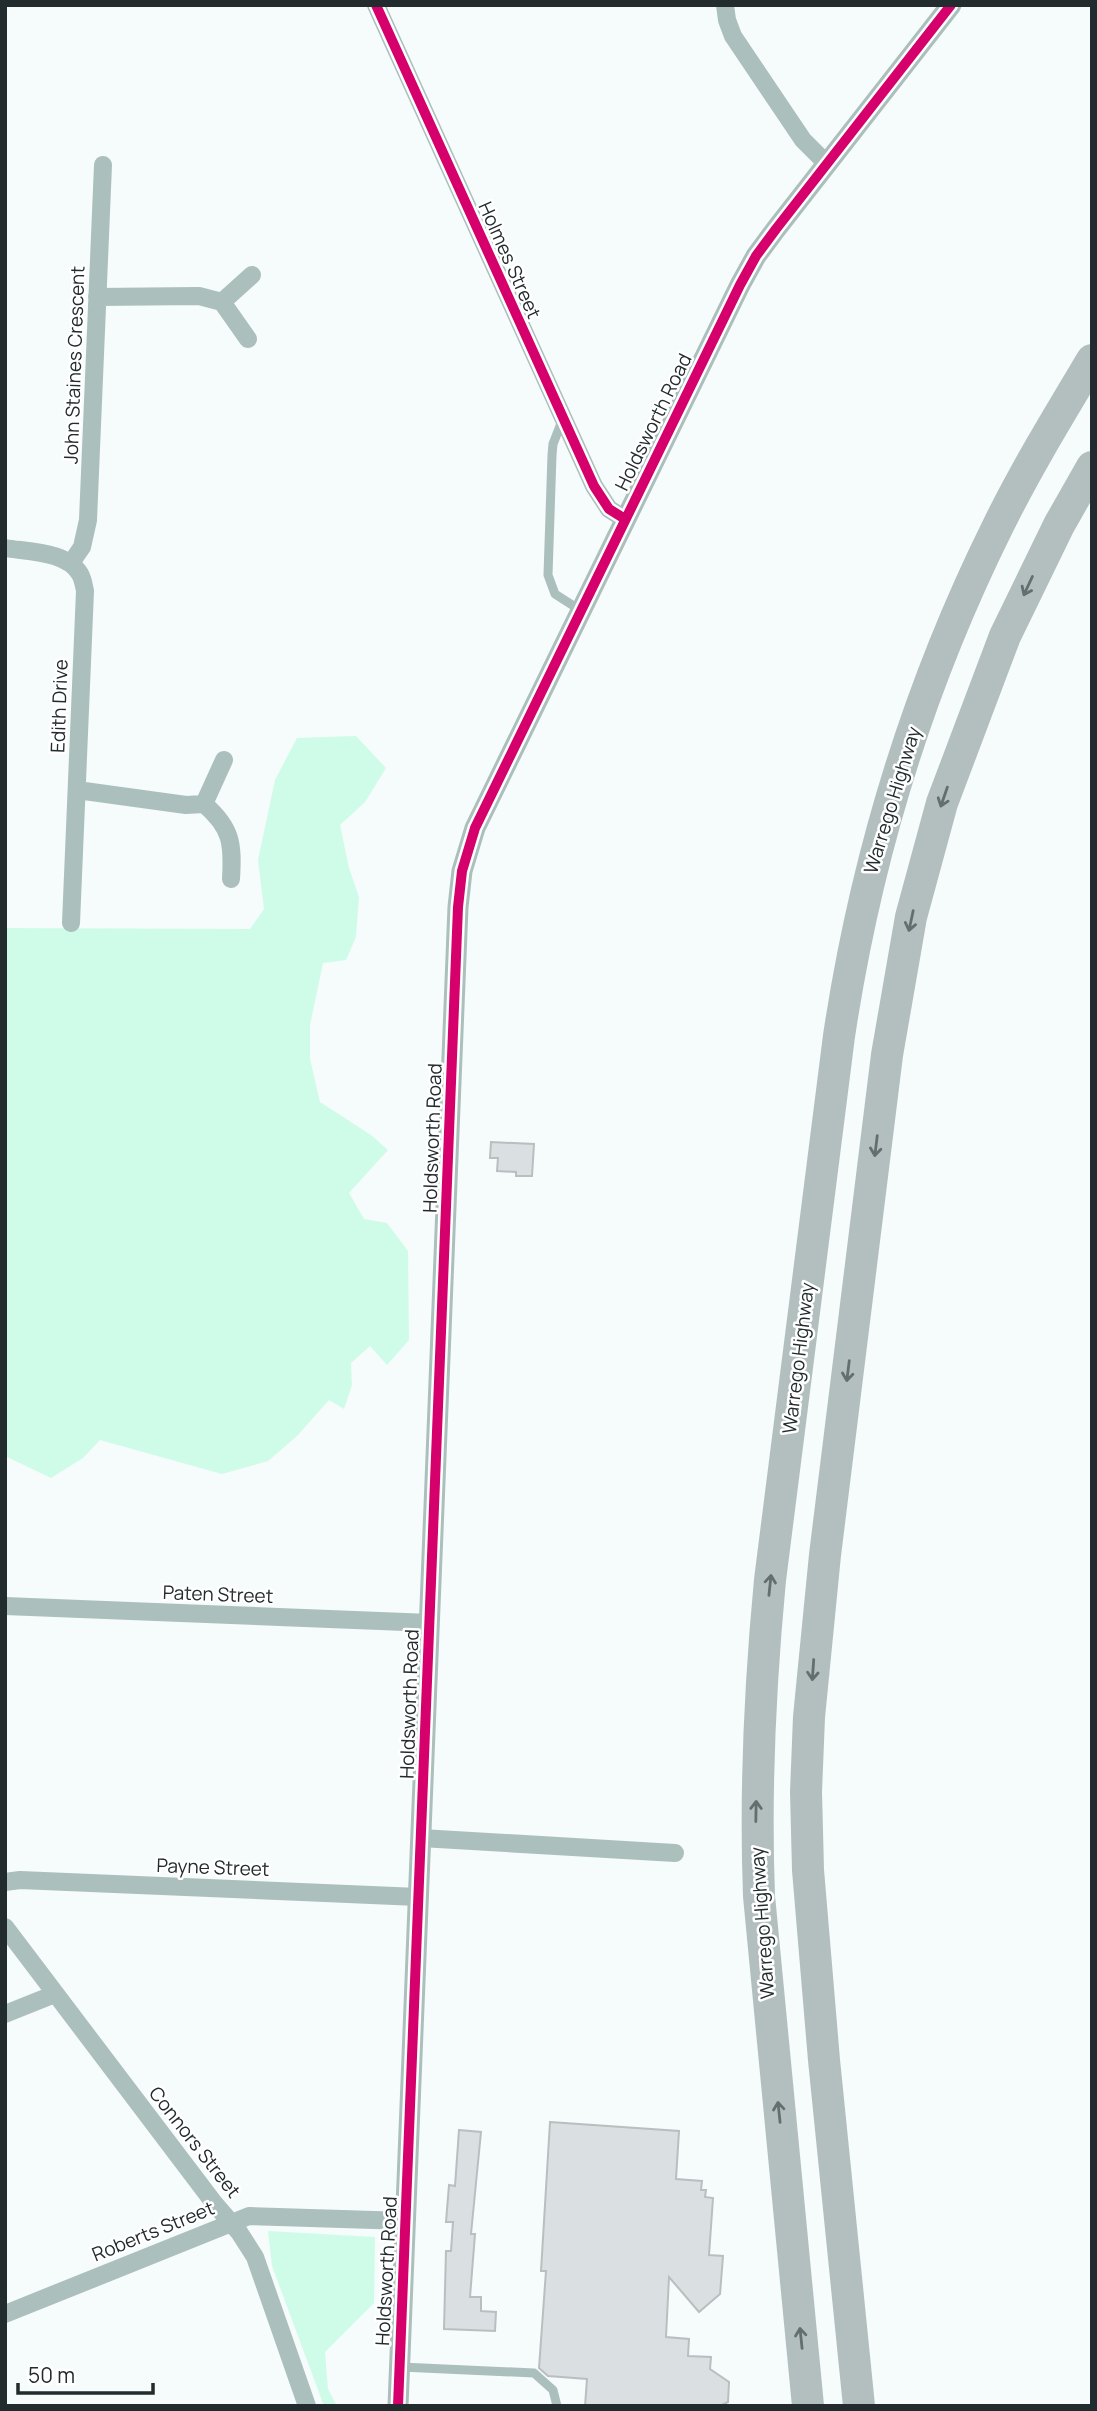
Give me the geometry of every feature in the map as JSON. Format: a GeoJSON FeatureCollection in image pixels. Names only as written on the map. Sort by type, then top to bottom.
{"type":"FeatureCollection","features":[{"type":"Feature","properties":{"kind":"highway","name":"Warrego Highway"},"geometry":{"type":"LineString","coordinates":[[808,2406],[759,1896],[756,1831],[757,1750],[770,1580],[839,1036],[849,966],[865,890],[886,811],[931,678],[997,527],[1033,459],[1092,360]]}},
{"type":"Feature","properties":{"kind":"highway"},"geometry":{"type":"LineString","coordinates":[[859,2406],[822,2046],[808,1870],[806,1792],[814,1649],[887,1055],[911,917],[942,803],[1005,636],[1059,525],[1092,467]]}},
{"type":"Feature","properties":{"kind":"highway"},"geometry":{"type":"LineString","coordinates":[[1059,525],[1088,507],[1092,501]]}},
{"type":"Feature","properties":{"kind":"street","name":"Holmes Street"},"geometry":{"type":"LineString","coordinates":[[376,5],[601,498],[609,509],[625,519]]}},
{"type":"Feature","properties":{"kind":"street"},"geometry":{"type":"LineString","coordinates":[[725,5],[733,36],[803,140],[827,164]]}},
{"type":"Feature","properties":{"kind":"street","name":"Holdsworth Road"},"geometry":{"type":"LineString","coordinates":[[398,2406],[458,907],[462,871],[475,828],[756,256],[951,5]]}},
{"type":"Feature","properties":{"kind":"street","name":"John Staines Crescent"},"geometry":{"type":"LineString","coordinates":[[71,563],[82,547],[88,520],[103,165]]}},
{"type":"Feature","properties":{"kind":"street"},"geometry":{"type":"LineString","coordinates":[[222,302],[252,275]]}},
{"type":"Feature","properties":{"kind":"street"},"geometry":{"type":"LineString","coordinates":[[97,298],[199,296],[222,302],[248,339]]}},
{"type":"Feature","properties":{"kind":"street"},"geometry":{"type":"LineString","coordinates":[[5,548],[53,556],[71,563]]}},
{"type":"Feature","properties":{"kind":"street","name":"Edith Drive"},"geometry":{"type":"LineString","coordinates":[[71,563],[80,575],[85,591],[71,923]]}},
{"type":"Feature","properties":{"kind":"street"},"geometry":{"type":"LineString","coordinates":[[204,804],[223,760]]}},
{"type":"Feature","properties":{"kind":"street"},"geometry":{"type":"LineString","coordinates":[[77,790],[186,805],[204,804],[222,821],[229,833],[232,851],[231,879]]}},
{"type":"Feature","properties":{"kind":"street","name":"Paten Street"},"geometry":{"type":"LineString","coordinates":[[5,1606],[430,1623]]}},
{"type":"Feature","properties":{"kind":"street"},"geometry":{"type":"LineString","coordinates":[[421,1838],[675,1853]]}},
{"type":"Feature","properties":{"kind":"street","name":"Payne Street"},"geometry":{"type":"LineString","coordinates":[[5,1882],[20,1880],[418,1896]]}},
{"type":"Feature","properties":{"kind":"street","name":"Connors Street"},"geometry":{"type":"LineString","coordinates":[[5,1927],[256,2257],[307,2406]]}},
{"type":"Feature","properties":{"kind":"street"},"geometry":{"type":"LineString","coordinates":[[5,2014],[55,1994]]}},
{"type":"Feature","properties":{"kind":"street","name":"Roberts Street"},"geometry":{"type":"LineString","coordinates":[[5,2314],[231,2222],[257,2215],[406,2221]]}},
{"type":"Feature","properties":{"kind":"lane"},"geometry":{"type":"LineString","coordinates":[[563,419],[553,444],[548,575],[555,594],[581,610]]}},
{"type":"Feature","properties":{"kind":"lane"},"geometry":{"type":"LineString","coordinates":[[399,2367],[534,2373],[552,2390],[557,2406]]}},
{"type":"Feature","properties":{"kind":"green space"},"geometry":{"type":"Polygon","coordinates":[[[356,736],[386,768],[365,802],[340,825],[349,868],[359,897],[356,937],[346,960],[323,963],[310,1025],[310,1059],[320,1102],[371,1135],[388,1150],[349,1193],[364,1219],[387,1223],[408,1251],[409,1340],[387,1365],[370,1346],[351,1363],[352,1385],[344,1409],[329,1400],[297,1436],[268,1461],[222,1474],[100,1440],[83,1458],[51,1478],[5,1456],[5,928],[250,929],[264,909],[258,860],[275,780],[297,738],[356,736]]]}},
{"type":"Feature","properties":{"kind":"green space"},"geometry":{"type":"Polygon","coordinates":[[[268,2231],[375,2237],[374,2303],[325,2352],[328,2389],[337,2406],[324,2406],[272,2266],[268,2231]]]}},
{"type":"Feature","properties":{"kind":"building"},"geometry":{"type":"Polygon","coordinates":[[[491,1142],[534,1144],[532,1176],[516,1176],[516,1172],[497,1171],[498,1158],[490,1158],[491,1142]]]}},
{"type":"Feature","properties":{"kind":"building"},"geometry":{"type":"Polygon","coordinates":[[[550,2122],[679,2131],[676,2179],[702,2181],[701,2190],[706,2190],[705,2197],[713,2198],[709,2255],[723,2256],[720,2294],[699,2312],[669,2277],[666,2337],[689,2339],[688,2356],[711,2357],[710,2369],[729,2382],[728,2402],[720,2406],[585,2406],[587,2379],[548,2376],[539,2368],[546,2271],[541,2271],[550,2122]]]}},
{"type":"Feature","properties":{"kind":"building"},"geometry":{"type":"Polygon","coordinates":[[[459,2130],[481,2132],[471,2234],[475,2234],[470,2297],[481,2297],[481,2311],[496,2312],[495,2331],[444,2329],[446,2251],[451,2251],[453,2222],[446,2222],[449,2185],[455,2186],[459,2130]]]}},
{"type":"Feature","properties":{"kind":"cycle path"},"geometry":{"type":"LineString","coordinates":[[376,5],[594,486],[609,509],[625,519]]}},
{"type":"Feature","properties":{"kind":"cycle path"},"geometry":{"type":"LineString","coordinates":[[398,2406],[458,907],[462,871],[475,828],[756,256],[951,5]]}}]}
